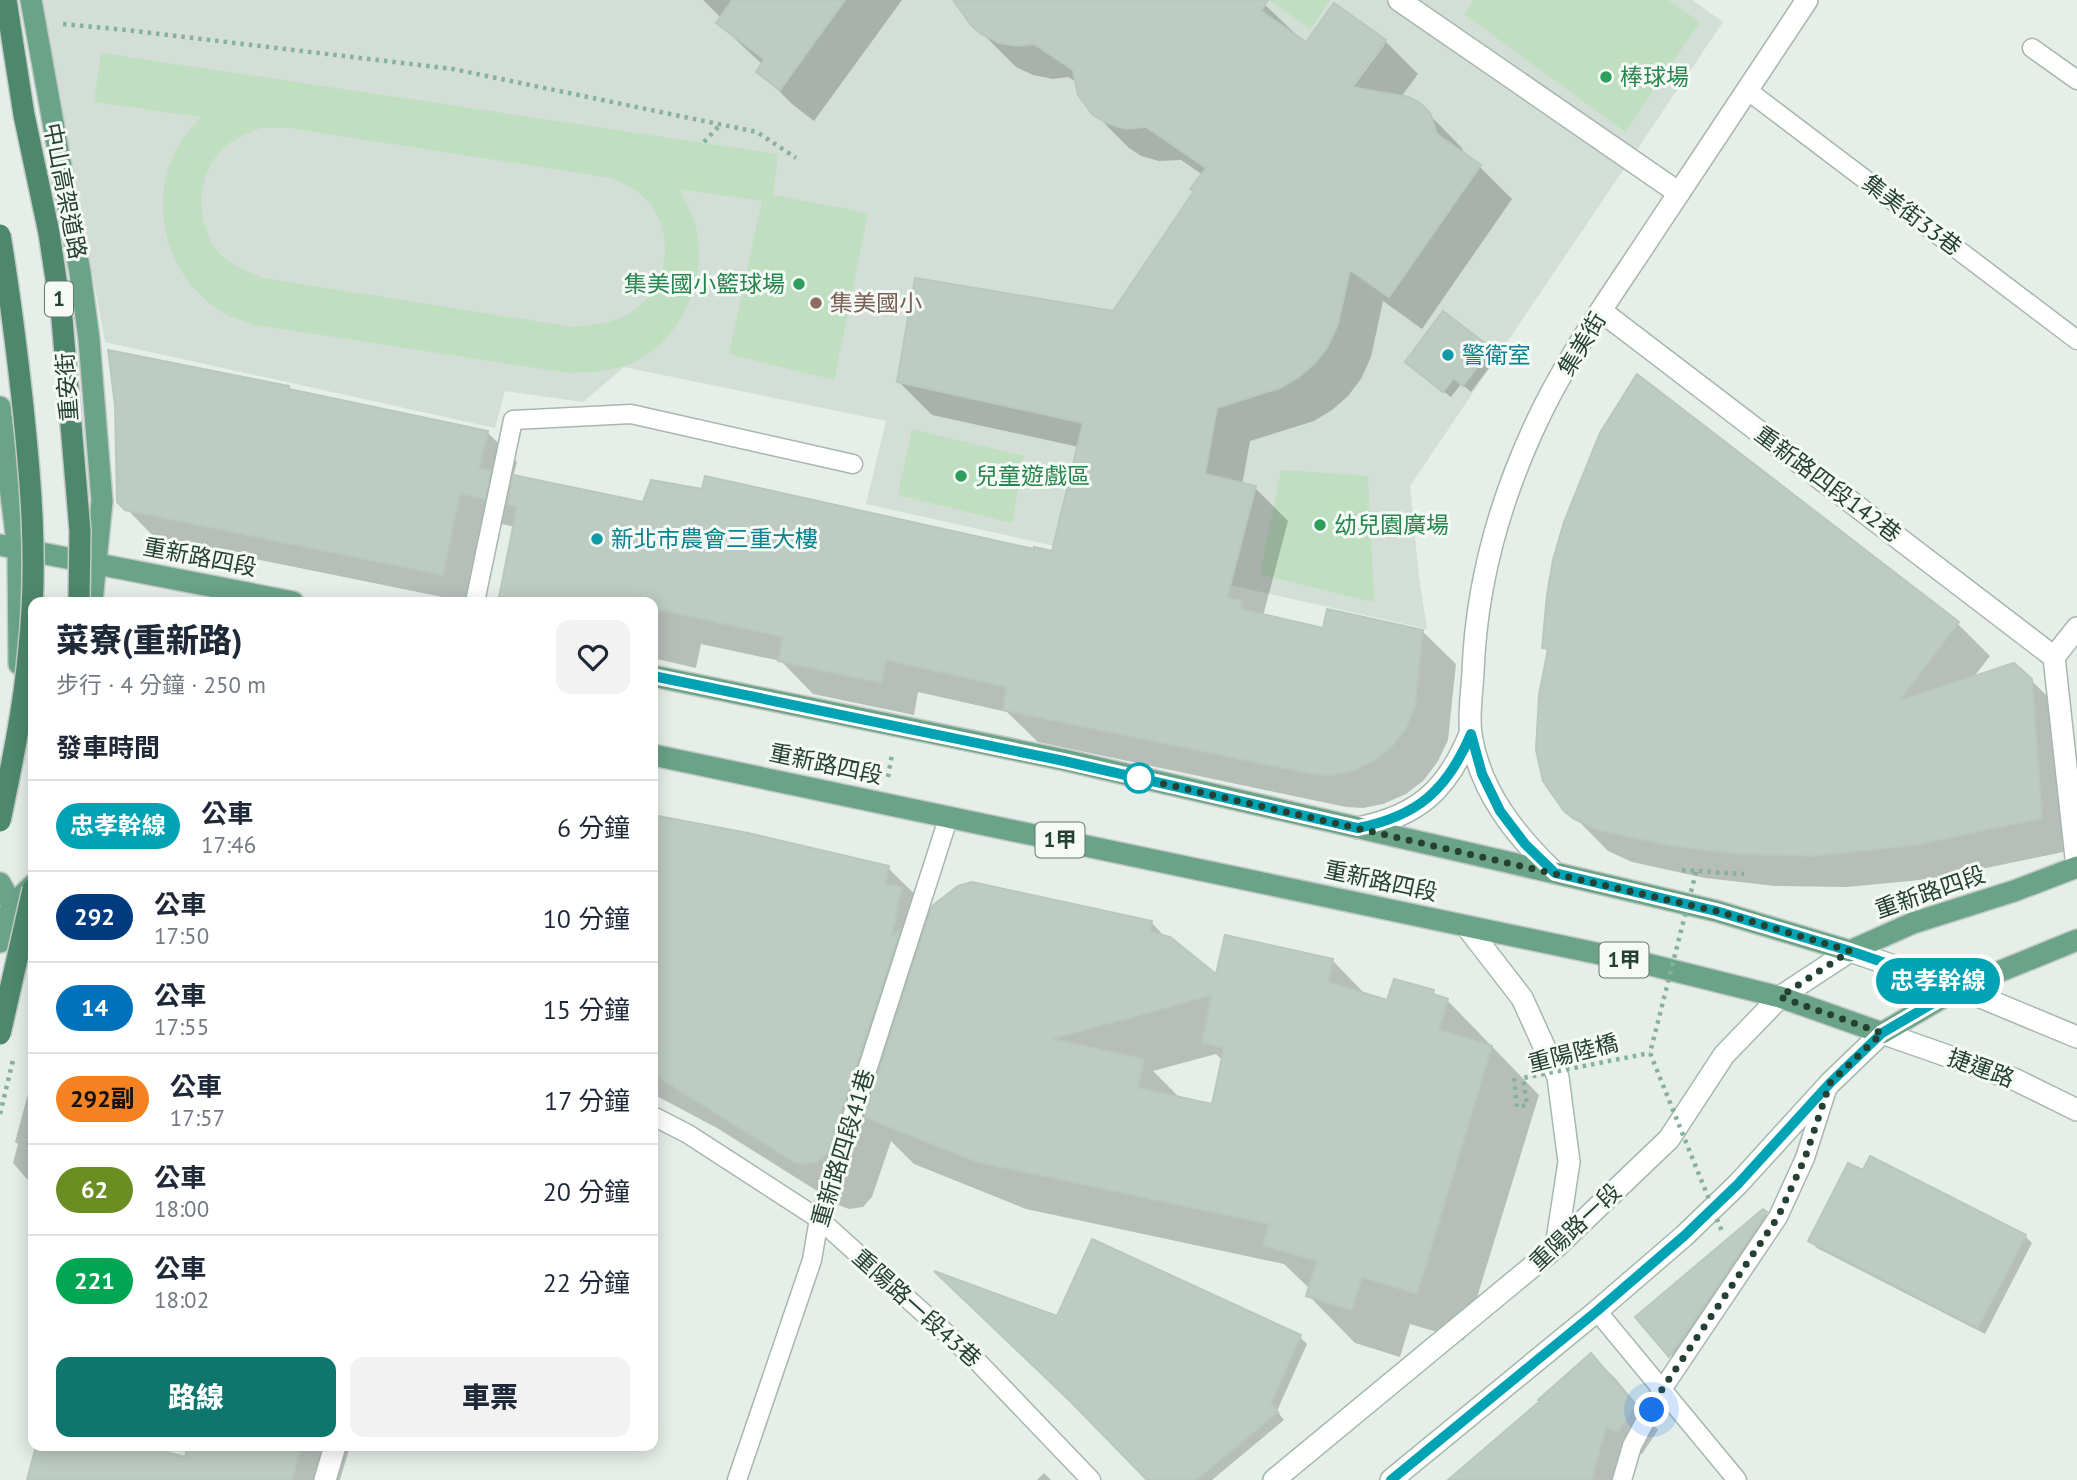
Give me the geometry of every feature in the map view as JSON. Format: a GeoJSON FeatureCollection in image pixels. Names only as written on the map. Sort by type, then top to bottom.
{"type":"FeatureCollection","features":[{"type":"Feature","properties":{"kind":"highway","name":"中山高架道路"},"geometry":{"type":"LineString","coordinates":[[6,0],[24,115],[49,233],[62,319],[80,531],[79,597]]}},
{"type":"Feature","properties":{"kind":"highway","name":"1"},"geometry":{"type":"LineString","coordinates":[[0,235],[14,326],[28,457],[33,527],[32,597]]}},
{"type":"Feature","properties":{"kind":"highway","name":"1"},"geometry":{"type":"LineString","coordinates":[[0,821],[28,662]]}},
{"type":"Feature","properties":{"kind":"highway"},"geometry":{"type":"LineString","coordinates":[[0,1034],[28,909]]}},
{"type":"Feature","properties":{"kind":"main road","name":"重安街"},"geometry":{"type":"LineString","coordinates":[[31,0],[80,272],[89,339],[102,501],[96,565]]}},
{"type":"Feature","properties":{"kind":"main road"},"geometry":{"type":"LineString","coordinates":[[0,407],[9,547],[18,621],[19,673],[0,783]]}},
{"type":"Feature","properties":{"kind":"main road","name":"重新路四段"},"geometry":{"type":"LineString","coordinates":[[9,547],[269,597]]}},
{"type":"Feature","properties":{"kind":"main road","name":"1"},"geometry":{"type":"LineString","coordinates":[[93,597],[96,565]]}},
{"type":"Feature","properties":{"kind":"main road","name":"重新路四段"},"geometry":{"type":"LineString","coordinates":[[658,677],[1077,764],[1555,873],[1716,911],[1850,951],[1913,923],[2014,891],[2077,867]]}},
{"type":"Feature","properties":{"kind":"main road","name":"重新路四段"},"geometry":{"type":"LineString","coordinates":[[658,755],[1643,963],[1780,997],[1882,1033]]}},
{"type":"Feature","properties":{"kind":"main road"},"geometry":{"type":"LineString","coordinates":[[0,883],[12,905]]}},
{"type":"Feature","properties":{"kind":"main road"},"geometry":{"type":"LineString","coordinates":[[1,935],[12,905],[28,891]]}},
{"type":"Feature","properties":{"kind":"main road"},"geometry":{"type":"LineString","coordinates":[[1882,1033],[1959,988],[2077,940]]}},
{"type":"Feature","properties":{"kind":"street"},"geometry":{"type":"LineString","coordinates":[[1399,0],[1679,193]]}},
{"type":"Feature","properties":{"kind":"street","name":"集美街"},"geometry":{"type":"LineString","coordinates":[[1555,873],[1525,844],[1500,811],[1482,774],[1471,734],[1474,642],[1488,560],[1509,488],[1533,430],[1571,359],[1807,0]]}},
{"type":"Feature","properties":{"kind":"street","name":"重新路四段142巷"},"geometry":{"type":"LineString","coordinates":[[1601,311],[2054,657]]}},
{"type":"Feature","properties":{"kind":"street"},"geometry":{"type":"LineString","coordinates":[[2077,628],[2054,657],[2077,867]]}},
{"type":"Feature","properties":{"kind":"street","name":"集美街"},"geometry":{"type":"LineString","coordinates":[[1358,828],[1383,823],[1407,813],[1428,799],[1446,780],[1471,734]]}},
{"type":"Feature","properties":{"kind":"street"},"geometry":{"type":"LineString","coordinates":[[1467,927],[1522,998],[1558,1077],[1569,1162],[1556,1247]]}},
{"type":"Feature","properties":{"kind":"street"},"geometry":{"type":"LineString","coordinates":[[1850,951],[1959,988],[2077,1037]]}},
{"type":"Feature","properties":{"kind":"street","name":"重陽路一段"},"geometry":{"type":"LineString","coordinates":[[1274,1480],[1556,1247],[1669,1139],[1724,1055],[1780,997],[1850,951]]}},
{"type":"Feature","properties":{"kind":"street"},"geometry":{"type":"LineString","coordinates":[[1391,1480],[1684,1236],[1738,1184],[1830,1083],[1882,1033]]}},
{"type":"Feature","properties":{"kind":"street","name":"捷運路"},"geometry":{"type":"LineString","coordinates":[[1882,1033],[2016,1080],[2077,1110]]}},
{"type":"Feature","properties":{"kind":"street"},"geometry":{"type":"LineString","coordinates":[[326,1480],[334,1451]]}},
{"type":"Feature","properties":{"kind":"lane"},"geometry":{"type":"LineString","coordinates":[[2032,48],[2077,80]]}},
{"type":"Feature","properties":{"kind":"lane","name":"集美街33巷"},"geometry":{"type":"LineString","coordinates":[[1747,90],[2077,340]]}},
{"type":"Feature","properties":{"kind":"lane"},"geometry":{"type":"LineString","coordinates":[[476,597],[513,420],[631,414],[853,464]]}},
{"type":"Feature","properties":{"kind":"lane","name":"重新路四段41巷"},"geometry":{"type":"LineString","coordinates":[[737,1480],[812,1260],[818,1219],[949,816]]}},
{"type":"Feature","properties":{"kind":"lane"},"geometry":{"type":"LineString","coordinates":[[1,935],[28,936]]}},
{"type":"Feature","properties":{"kind":"lane"},"geometry":{"type":"LineString","coordinates":[[1622,1480],[1632,1446],[1661,1391],[1778,1217],[1805,1158],[1830,1083]]}},
{"type":"Feature","properties":{"kind":"lane","name":"重陽路一段43巷"},"geometry":{"type":"LineString","coordinates":[[658,1119],[688,1134],[818,1219],[978,1362],[1090,1480]]}},
{"type":"Feature","properties":{"kind":"lane"},"geometry":{"type":"LineString","coordinates":[[1597,1311],[1737,1480]]}},
{"type":"Feature","properties":{"kind":"path"},"geometry":{"type":"LineString","coordinates":[[35,22],[126,30],[453,69],[757,132],[796,158]]}},
{"type":"Feature","properties":{"kind":"path"},"geometry":{"type":"LineString","coordinates":[[704,142],[721,124]]}},
{"type":"Feature","properties":{"kind":"path"},"geometry":{"type":"LineString","coordinates":[[883,803],[898,726]]}},
{"type":"Feature","properties":{"kind":"path"},"geometry":{"type":"LineString","coordinates":[[1669,869],[1744,874]]}},
{"type":"Feature","properties":{"kind":"path","name":"重陽陸橋"},"geometry":{"type":"LineString","coordinates":[[1696,872],[1650,1053],[1723,1234]]}},
{"type":"Feature","properties":{"kind":"path","name":"重陽陸橋"},"geometry":{"type":"LineString","coordinates":[[1514,1078],[1517,1107],[1527,1105],[1522,1078],[1650,1053]]}},
{"type":"Feature","properties":{"kind":"shaded area","name":"集美國小"},"geometry":{"type":"Polygon","coordinates":[[[43,0],[1692,0],[1723,22],[1410,486],[1427,629],[866,504],[886,421],[624,367],[583,402],[505,391],[495,428],[105,342],[48,43],[43,0]]]}},
{"type":"Feature","properties":{"kind":"green space"},"geometry":{"type":"Polygon","coordinates":[[[1269,0],[1330,0],[1310,29],[1269,0]]]}},
{"type":"Feature","properties":{"kind":"green space","name":"棒球場"},"geometry":{"type":"Polygon","coordinates":[[[1474,0],[1668,0],[1700,22],[1625,132],[1464,14],[1474,0]]]}},
{"type":"Feature","properties":{"kind":"green space"},"geometry":{"type":"Polygon","coordinates":[[[101,53],[778,154],[773,195],[868,213],[834,380],[729,354],[762,201],[680,189],[698,238],[697,276],[692,294],[685,311],[663,342],[648,354],[624,366],[568,373],[256,325],[233,317],[206,300],[189,283],[176,262],[164,217],[168,169],[178,146],[201,117],[94,102],[101,53]],[[261,128],[235,140],[217,155],[204,181],[202,210],[209,238],[227,260],[250,273],[263,278],[573,327],[625,316],[639,307],[658,281],[665,251],[659,220],[643,196],[612,178],[289,128],[261,128]]]}},
{"type":"Feature","properties":{"kind":"green space","name":"兒童遊戲區"},"geometry":{"type":"Polygon","coordinates":[[[912,429],[1024,456],[1012,523],[898,495],[912,429]]]}},
{"type":"Feature","properties":{"kind":"green space","name":"幼兒園廣場"},"geometry":{"type":"Polygon","coordinates":[[[1281,470],[1368,476],[1374,602],[1260,574],[1281,470]]]}},
{"type":"Feature","properties":{"kind":"building"},"geometry":{"type":"Polygon","coordinates":[[[732,0],[845,0],[780,90],[756,72],[764,59],[716,23],[732,0]]]}},
{"type":"Feature","properties":{"kind":"building"},"geometry":{"type":"Polygon","coordinates":[[[953,0],[1268,0],[1261,11],[1306,42],[1334,3],[1386,40],[1351,87],[1409,97],[1420,103],[1430,113],[1437,134],[1481,165],[1389,297],[1350,270],[1338,324],[1328,346],[1315,363],[1280,388],[1217,408],[1205,474],[1256,486],[1227,598],[1242,601],[1241,609],[1323,628],[1327,609],[1423,630],[1415,706],[1406,728],[1391,747],[1373,761],[1349,772],[1312,774],[1003,710],[1007,687],[886,660],[881,683],[778,661],[783,637],[658,609],[658,597],[499,597],[517,507],[507,504],[513,475],[643,502],[651,480],[702,489],[705,476],[1052,551],[1083,423],[897,382],[915,278],[1113,311],[1194,191],[1190,189],[1206,168],[1146,127],[1125,129],[1093,115],[1078,95],[1073,70],[1034,44],[1018,46],[999,43],[981,34],[953,0]]]}},
{"type":"Feature","properties":{"kind":"building","name":"警衛室"},"geometry":{"type":"Polygon","coordinates":[[[1443,311],[1491,348],[1463,386],[1454,378],[1443,392],[1405,362],[1443,311]]]}},
{"type":"Feature","properties":{"kind":"building"},"geometry":{"type":"Polygon","coordinates":[[[108,350],[289,386],[289,389],[488,431],[479,468],[491,471],[485,499],[460,493],[443,575],[125,510],[117,502],[115,405],[108,350]]]}},
{"type":"Feature","properties":{"kind":"building"},"geometry":{"type":"Polygon","coordinates":[[[1637,374],[1959,622],[1899,701],[2014,663],[2032,679],[2042,818],[1915,845],[1814,856],[1741,854],[1672,846],[1598,830],[1574,819],[1564,811],[1543,781],[1536,750],[1539,695],[1548,649],[1542,648],[1547,595],[1564,522],[1600,433],[1637,374]]]}},
{"type":"Feature","properties":{"kind":"building"},"geometry":{"type":"Polygon","coordinates":[[[658,816],[748,833],[889,866],[885,884],[902,887],[891,937],[900,930],[828,1152],[817,1162],[794,1162],[658,1077],[658,816]]]}},
{"type":"Feature","properties":{"kind":"building"},"geometry":{"type":"Polygon","coordinates":[[[972,882],[1152,921],[1150,932],[1170,937],[1216,974],[1225,935],[1333,959],[1328,982],[1387,1000],[1394,979],[1434,990],[1433,994],[1448,999],[1439,1030],[1492,1046],[1417,1294],[1362,1277],[1352,1310],[1306,1296],[1317,1261],[1263,1245],[1269,1224],[977,1162],[864,1117],[932,906],[958,886],[972,882]],[[1212,995],[1052,1039],[1144,1059],[1138,1088],[1212,1104],[1224,1048],[1202,1043],[1212,995]]]}},
{"type":"Feature","properties":{"kind":"building"},"geometry":{"type":"Polygon","coordinates":[[[1870,1156],[2026,1235],[1978,1328],[1808,1241],[1848,1163],[1863,1170],[1870,1156]]]}},
{"type":"Feature","properties":{"kind":"building"},"geometry":{"type":"Polygon","coordinates":[[[1763,1209],[1767,1212],[1669,1357],[1635,1317],[1763,1209]]]}},
{"type":"Feature","properties":{"kind":"building"},"geometry":{"type":"Polygon","coordinates":[[[1092,1239],[1301,1335],[1271,1403],[1278,1412],[1196,1480],[1147,1480],[1070,1401],[934,1271],[1057,1316],[1092,1239]]]}},
{"type":"Feature","properties":{"kind":"building"},"geometry":{"type":"Polygon","coordinates":[[[1591,1353],[1635,1405],[1618,1432],[1606,1427],[1592,1480],[1448,1480],[1540,1401],[1538,1400],[1591,1353]]]}},
{"type":"Feature","properties":{"kind":"building"},"geometry":{"type":"Polygon","coordinates":[[[35,1451],[163,1451],[185,1457],[187,1451],[300,1451],[292,1480],[27,1480],[35,1451]]]}},
{"type":"Feature","properties":{"kind":"bus line","name":"忠孝幹線"},"geometry":{"type":"LineString","coordinates":[[658,677],[1064,761],[1358,828],[1383,823],[1407,813],[1428,799],[1446,780],[1471,734],[1482,774],[1500,811],[1525,844],[1555,873],[1716,911],[1850,951],[1959,988],[1882,1033],[1830,1083],[1738,1184],[1684,1236],[1391,1480]]}},
{"type":"Feature","properties":{"kind":"place","name":"棒球場"},"geometry":{"type":"Point","coordinates":[1606,77]}},
{"type":"Feature","properties":{"kind":"place","name":"集美國小籃球場"},"geometry":{"type":"Point","coordinates":[799,284]}},
{"type":"Feature","properties":{"kind":"place","name":"集美國小"},"geometry":{"type":"Point","coordinates":[816,303]}},
{"type":"Feature","properties":{"kind":"place","name":"警衛室"},"geometry":{"type":"Point","coordinates":[1448,355]}},
{"type":"Feature","properties":{"kind":"place","name":"兒童遊戲區"},"geometry":{"type":"Point","coordinates":[961,476]}},
{"type":"Feature","properties":{"kind":"place","name":"幼兒園廣場"},"geometry":{"type":"Point","coordinates":[1320,525]}},
{"type":"Feature","properties":{"kind":"place","name":"新北市農會三重大樓"},"geometry":{"type":"Point","coordinates":[597,539]}},
{"type":"Feature","properties":{"kind":"route"},"geometry":{"type":"LineString","coordinates":[[1139,778],[1716,911],[1850,951],[1780,997],[1882,1033],[1830,1083],[1805,1158],[1778,1217],[1661,1391],[1652,1410]]}}]}
